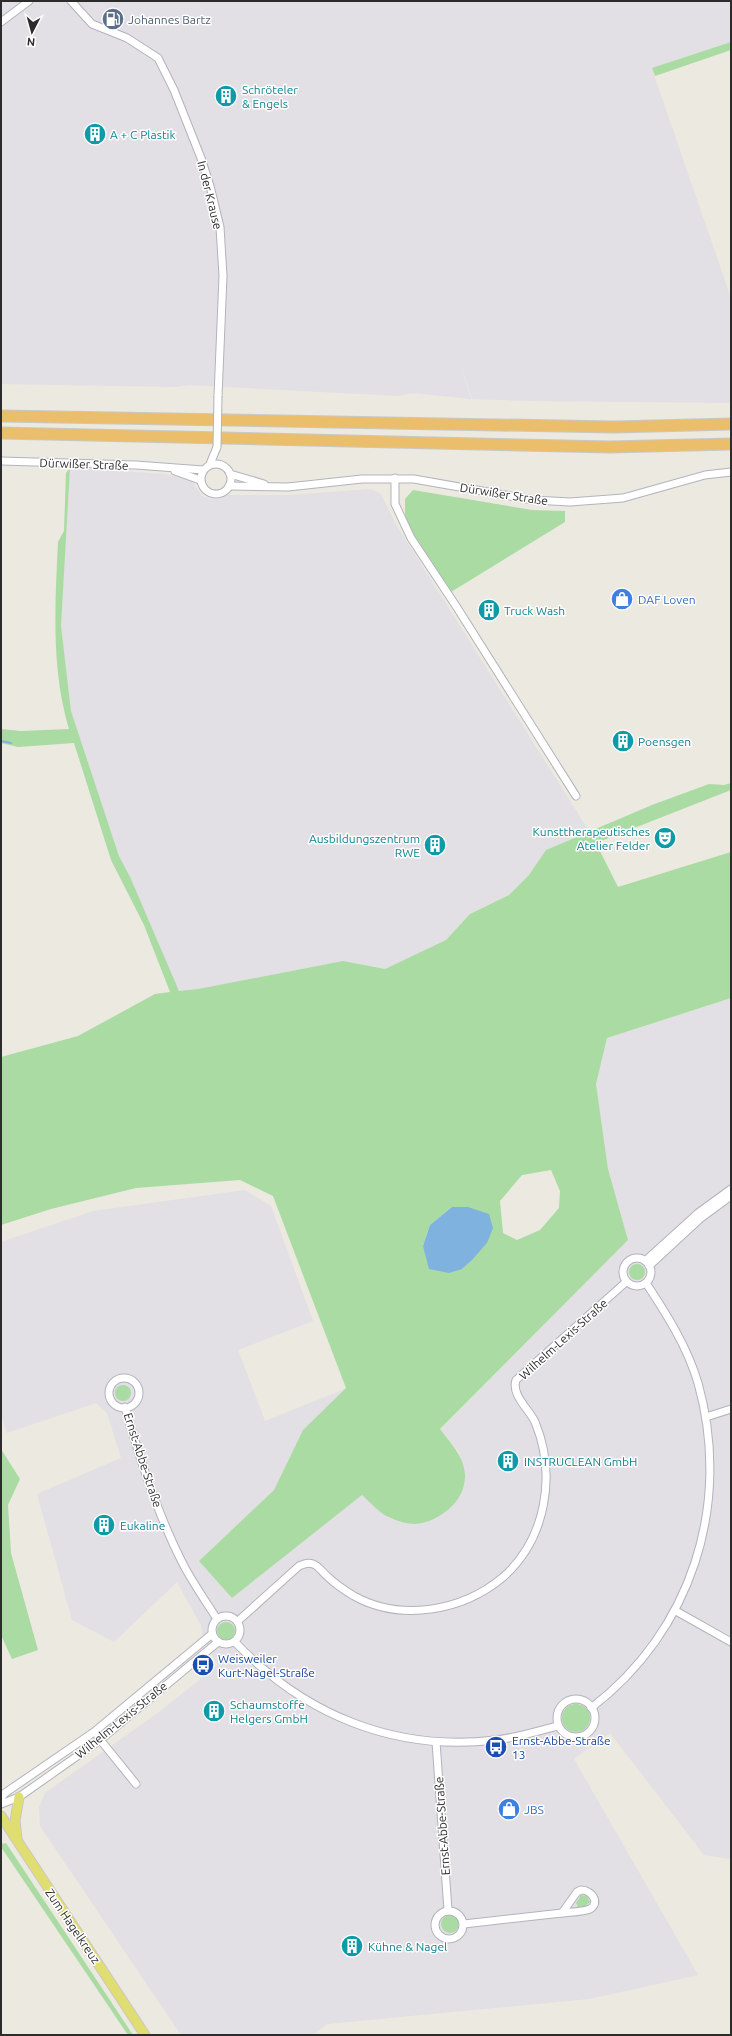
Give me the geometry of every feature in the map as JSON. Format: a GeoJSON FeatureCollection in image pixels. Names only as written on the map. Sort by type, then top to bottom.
{"type":"FeatureCollection","features":[{"type":"Feature","properties":{"kind":"highway"},"geometry":{"type":"LineString","coordinates":[[1,416],[614,427],[731,424]]}},
{"type":"Feature","properties":{"kind":"highway"},"geometry":{"type":"LineString","coordinates":[[1,433],[602,447],[731,444]]}},
{"type":"Feature","properties":{"kind":"main road"},"geometry":{"type":"LineString","coordinates":[[18,1841],[15,1822],[19,1798]]}},
{"type":"Feature","properties":{"kind":"main road","name":"Zum Hagelkreuz"},"geometry":{"type":"LineString","coordinates":[[1,1816],[145,2035]]}},
{"type":"Feature","properties":{"kind":"street"},"geometry":{"type":"LineString","coordinates":[[1,22],[29,1]]}},
{"type":"Feature","properties":{"kind":"street","name":"In der Krause"},"geometry":{"type":"LineString","coordinates":[[71,1],[92,24],[127,38],[158,58],[174,90],[201,158],[210,186],[220,234],[223,276],[216,461]]}},
{"type":"Feature","properties":{"kind":"street","name":"Dürwißer Straße"},"geometry":{"type":"LineString","coordinates":[[1,461],[136,465],[203,470]]}},
{"type":"Feature","properties":{"kind":"street"},"geometry":{"type":"LineString","coordinates":[[216,461],[230,474],[229,486],[225,491],[212,494],[206,491],[200,480],[203,470],[216,461]]}},
{"type":"Feature","properties":{"kind":"street","name":"Dürwißer Straße"},"geometry":{"type":"LineString","coordinates":[[167,468],[200,480]]}},
{"type":"Feature","properties":{"kind":"street","name":"Dürwißer Straße"},"geometry":{"type":"LineString","coordinates":[[229,486],[307,486],[362,479],[395,478],[414,479],[533,500],[570,502],[623,498],[698,477],[731,472]]}},
{"type":"Feature","properties":{"kind":"street","name":"Dürwißer Straße"},"geometry":{"type":"LineString","coordinates":[[230,474],[243,479],[274,486]]}},
{"type":"Feature","properties":{"kind":"street"},"geometry":{"type":"LineString","coordinates":[[395,478],[395,504],[411,538],[456,606],[576,796]]}},
{"type":"Feature","properties":{"kind":"street"},"geometry":{"type":"LineString","coordinates":[[647,1263],[698,1213],[731,1189]]}},
{"type":"Feature","properties":{"kind":"street"},"geometry":{"type":"LineString","coordinates":[[647,1263],[701,1218],[731,1196]]}},
{"type":"Feature","properties":{"kind":"street"},"geometry":{"type":"LineString","coordinates":[[636,1258],[647,1263],[651,1273],[646,1283],[638,1287],[626,1282],[622,1274],[622,1269],[627,1261],[636,1258]]}},
{"type":"Feature","properties":{"kind":"street","name":"Wilhelm-Lexis-Straße"},"geometry":{"type":"LineString","coordinates":[[238,1621],[299,1566],[305,1564],[315,1565],[342,1589],[356,1597],[375,1604],[396,1609],[421,1610],[453,1605],[473,1597],[489,1588],[509,1572],[524,1552],[536,1531],[543,1510],[547,1487],[546,1462],[542,1441],[535,1421],[516,1392],[516,1380],[626,1282]]}},
{"type":"Feature","properties":{"kind":"street"},"geometry":{"type":"LineString","coordinates":[[591,1708],[621,1682],[646,1655],[676,1611],[696,1560],[709,1506],[711,1467],[706,1416],[698,1382],[680,1338],[646,1283]]}},
{"type":"Feature","properties":{"kind":"street","name":"Ernst-Abbe-Straße"},"geometry":{"type":"LineString","coordinates":[[121,1378],[131,1380],[138,1389],[138,1396],[134,1402],[125,1407],[121,1407],[113,1403],[109,1395],[111,1386],[121,1378]]}},
{"type":"Feature","properties":{"kind":"street","name":"Ernst-Abbe-Straße"},"geometry":{"type":"LineString","coordinates":[[125,1407],[141,1460],[172,1540],[183,1564],[217,1619]]}},
{"type":"Feature","properties":{"kind":"street"},"geometry":{"type":"LineString","coordinates":[[706,1416],[731,1409]]}},
{"type":"Feature","properties":{"kind":"street"},"geometry":{"type":"LineString","coordinates":[[676,1611],[731,1642]]}},
{"type":"Feature","properties":{"kind":"street"},"geometry":{"type":"LineString","coordinates":[[230,1616],[238,1621],[241,1630],[235,1642],[226,1645],[218,1642],[212,1634],[213,1624],[221,1617],[230,1616]]}},
{"type":"Feature","properties":{"kind":"street","name":"Wilhelm-Lexis-Straße"},"geometry":{"type":"LineString","coordinates":[[1,1798],[5,1793],[94,1732],[212,1634]]}},
{"type":"Feature","properties":{"kind":"street","name":"Wilhelm-Lexis-Straße"},"geometry":{"type":"LineString","coordinates":[[1,1804],[19,1798],[100,1740],[218,1642]]}},
{"type":"Feature","properties":{"kind":"street"},"geometry":{"type":"LineString","coordinates":[[235,1642],[270,1675],[320,1709],[356,1725],[383,1733],[436,1742],[496,1740],[558,1726]]}},
{"type":"Feature","properties":{"kind":"street"},"geometry":{"type":"LineString","coordinates":[[567,1701],[583,1701],[591,1708],[594,1713],[594,1724],[587,1734],[576,1738],[570,1737],[558,1726],[557,1714],[562,1705],[567,1701]]}},
{"type":"Feature","properties":{"kind":"street"},"geometry":{"type":"LineString","coordinates":[[94,1732],[136,1784]]}},
{"type":"Feature","properties":{"kind":"street","name":"Ernst-Abbe-Straße"},"geometry":{"type":"LineString","coordinates":[[436,1742],[448,1910]]}},
{"type":"Feature","properties":{"kind":"street"},"geometry":{"type":"LineString","coordinates":[[448,1910],[457,1912],[463,1919],[464,1924],[461,1933],[454,1938],[444,1938],[435,1927],[437,1918],[440,1914],[448,1910]]}},
{"type":"Feature","properties":{"kind":"street"},"geometry":{"type":"LineString","coordinates":[[464,1924],[562,1913]]}},
{"type":"Feature","properties":{"kind":"shaded area"},"geometry":{"type":"Polygon","coordinates":[[[1,1],[731,1],[731,42],[652,69],[731,298],[731,403],[472,399],[456,350],[471,399],[412,393],[398,396],[189,385],[176,387],[1,384],[1,1]]]}},
{"type":"Feature","properties":{"kind":"shaded area"},"geometry":{"type":"Polygon","coordinates":[[[70,468],[166,474],[192,482],[202,496],[211,499],[219,499],[227,495],[289,495],[371,489],[381,494],[395,523],[589,831],[546,850],[529,875],[509,895],[470,914],[446,940],[385,969],[343,961],[198,989],[179,991],[131,879],[119,856],[71,711],[61,626],[70,468]]]}},
{"type":"Feature","properties":{"kind":"shaded area"},"geometry":{"type":"Polygon","coordinates":[[[731,998],[731,1859],[704,1855],[610,1733],[574,1759],[698,1975],[589,1999],[327,2024],[313,2035],[181,2035],[40,1826],[39,1807],[45,1793],[159,1712],[218,1665],[203,1639],[201,1625],[177,1582],[114,1642],[72,1620],[37,1494],[121,1458],[107,1413],[96,1403],[7,1433],[1,1414],[1,1242],[93,1211],[245,1190],[271,1206],[313,1321],[238,1350],[265,1421],[347,1388],[303,1430],[274,1490],[199,1561],[232,1598],[362,1495],[389,1518],[464,1486],[465,1474],[459,1452],[440,1430],[628,1240],[608,1169],[596,1084],[607,1038],[731,998]]]}},
{"type":"Feature","properties":{"kind":"green space"},"geometry":{"type":"Polygon","coordinates":[[[731,42],[731,50],[655,76],[652,68],[731,42]]]}},
{"type":"Feature","properties":{"kind":"green space"},"geometry":{"type":"Polygon","coordinates":[[[70,468],[61,626],[71,711],[119,856],[131,879],[179,991],[198,989],[343,961],[385,969],[446,940],[470,914],[509,895],[529,875],[546,850],[652,805],[709,784],[724,785],[731,783],[731,790],[596,843],[618,887],[731,852],[731,998],[607,1038],[596,1084],[608,1169],[628,1240],[440,1429],[460,1456],[465,1475],[461,1493],[449,1508],[433,1519],[415,1524],[396,1520],[383,1514],[362,1495],[232,1598],[199,1561],[274,1490],[303,1430],[346,1388],[273,1196],[240,1180],[136,1188],[51,1209],[1,1225],[1,1057],[78,1036],[155,994],[170,992],[144,925],[111,860],[74,743],[18,747],[1,743],[1,729],[21,731],[69,729],[59,683],[55,613],[58,542],[64,531],[66,473],[70,468]],[[551,1170],[522,1175],[500,1201],[503,1233],[517,1240],[540,1230],[559,1208],[560,1191],[551,1170]],[[452,1207],[430,1225],[423,1246],[462,1269],[487,1243],[452,1207]]]}},
{"type":"Feature","properties":{"kind":"green space"},"geometry":{"type":"Polygon","coordinates":[[[413,490],[532,510],[565,511],[565,522],[451,592],[414,537],[405,515],[405,499],[413,490]]]}},
{"type":"Feature","properties":{"kind":"green space"},"geometry":{"type":"Polygon","coordinates":[[[637,1264],[643,1266],[645,1272],[643,1278],[637,1280],[631,1278],[629,1272],[631,1266],[637,1264]]]}},
{"type":"Feature","properties":{"kind":"green space"},"geometry":{"type":"Polygon","coordinates":[[[123,1385],[130,1390],[131,1393],[126,1400],[123,1401],[116,1396],[115,1393],[120,1386],[123,1385]]]}},
{"type":"Feature","properties":{"kind":"green space"},"geometry":{"type":"Polygon","coordinates":[[[1,1449],[20,1479],[8,1505],[11,1553],[38,1650],[12,1659],[1,1635],[1,1449]]]}},
{"type":"Feature","properties":{"kind":"green space"},"geometry":{"type":"Polygon","coordinates":[[[226,1622],[232,1625],[235,1631],[232,1637],[226,1640],[220,1637],[217,1631],[220,1625],[226,1622]]]}},
{"type":"Feature","properties":{"kind":"green space"},"geometry":{"type":"Polygon","coordinates":[[[576,1704],[586,1708],[590,1718],[586,1728],[576,1732],[566,1728],[562,1718],[566,1708],[576,1704]]]}},
{"type":"Feature","properties":{"kind":"green space"},"geometry":{"type":"Polygon","coordinates":[[[6,1843],[133,2035],[128,2035],[1,1847],[1,1844],[6,1843]]]}},
{"type":"Feature","properties":{"kind":"green space"},"geometry":{"type":"Polygon","coordinates":[[[581,1895],[587,1896],[590,1902],[585,1906],[578,1907],[576,1903],[581,1895]]]}},
{"type":"Feature","properties":{"kind":"green space"},"geometry":{"type":"Polygon","coordinates":[[[450,1915],[456,1918],[459,1924],[456,1930],[450,1933],[444,1930],[441,1924],[444,1918],[450,1915]]]}},
{"type":"Feature","properties":{"kind":"water"},"geometry":{"type":"Polygon","coordinates":[[[452,1207],[468,1207],[489,1214],[493,1228],[487,1243],[462,1269],[449,1273],[429,1269],[423,1246],[430,1225],[452,1207]]]}},
{"type":"Feature","properties":{"kind":"waterway"},"geometry":{"type":"LineString","coordinates":[[1,741],[11,743]]}},
{"type":"Feature","properties":{"kind":"place","name":"Johannes Bartz"},"geometry":{"type":"Point","coordinates":[113,19]}},
{"type":"Feature","properties":{"kind":"place","name":"Schröteler & Engels"},"geometry":{"type":"Point","coordinates":[226,96]}},
{"type":"Feature","properties":{"kind":"place","name":"A + C Plastik"},"geometry":{"type":"Point","coordinates":[95,134]}},
{"type":"Feature","properties":{"kind":"place","name":"DAF Loven"},"geometry":{"type":"Point","coordinates":[622,599]}},
{"type":"Feature","properties":{"kind":"place","name":"Truck Wash"},"geometry":{"type":"Point","coordinates":[489,610]}},
{"type":"Feature","properties":{"kind":"place","name":"Poensgen"},"geometry":{"type":"Point","coordinates":[623,741]}},
{"type":"Feature","properties":{"kind":"place","name":"Kunsttherapeutisches Atelier Felder"},"geometry":{"type":"Point","coordinates":[665,838]}},
{"type":"Feature","properties":{"kind":"place","name":"Ausbildungszentrum RWE"},"geometry":{"type":"Point","coordinates":[435,845]}},
{"type":"Feature","properties":{"kind":"place","name":"INSTRUCLEAN GmbH"},"geometry":{"type":"Point","coordinates":[508,1461]}},
{"type":"Feature","properties":{"kind":"place","name":"Eukaline"},"geometry":{"type":"Point","coordinates":[104,1525]}},
{"type":"Feature","properties":{"kind":"place","name":"Weisweiler Kurt-Nagel-Straße"},"geometry":{"type":"Point","coordinates":[203,1665]}},
{"type":"Feature","properties":{"kind":"place","name":"Schaumstoffe Helgers GmbH"},"geometry":{"type":"Point","coordinates":[214,1711]}},
{"type":"Feature","properties":{"kind":"place","name":"Ernst-Abbe-Straße 13"},"geometry":{"type":"Point","coordinates":[496,1747]}},
{"type":"Feature","properties":{"kind":"place","name":"JBS"},"geometry":{"type":"Point","coordinates":[509,1809]}},
{"type":"Feature","properties":{"kind":"place","name":"Kühne & Nagel"},"geometry":{"type":"Point","coordinates":[352,1946]}}]}
